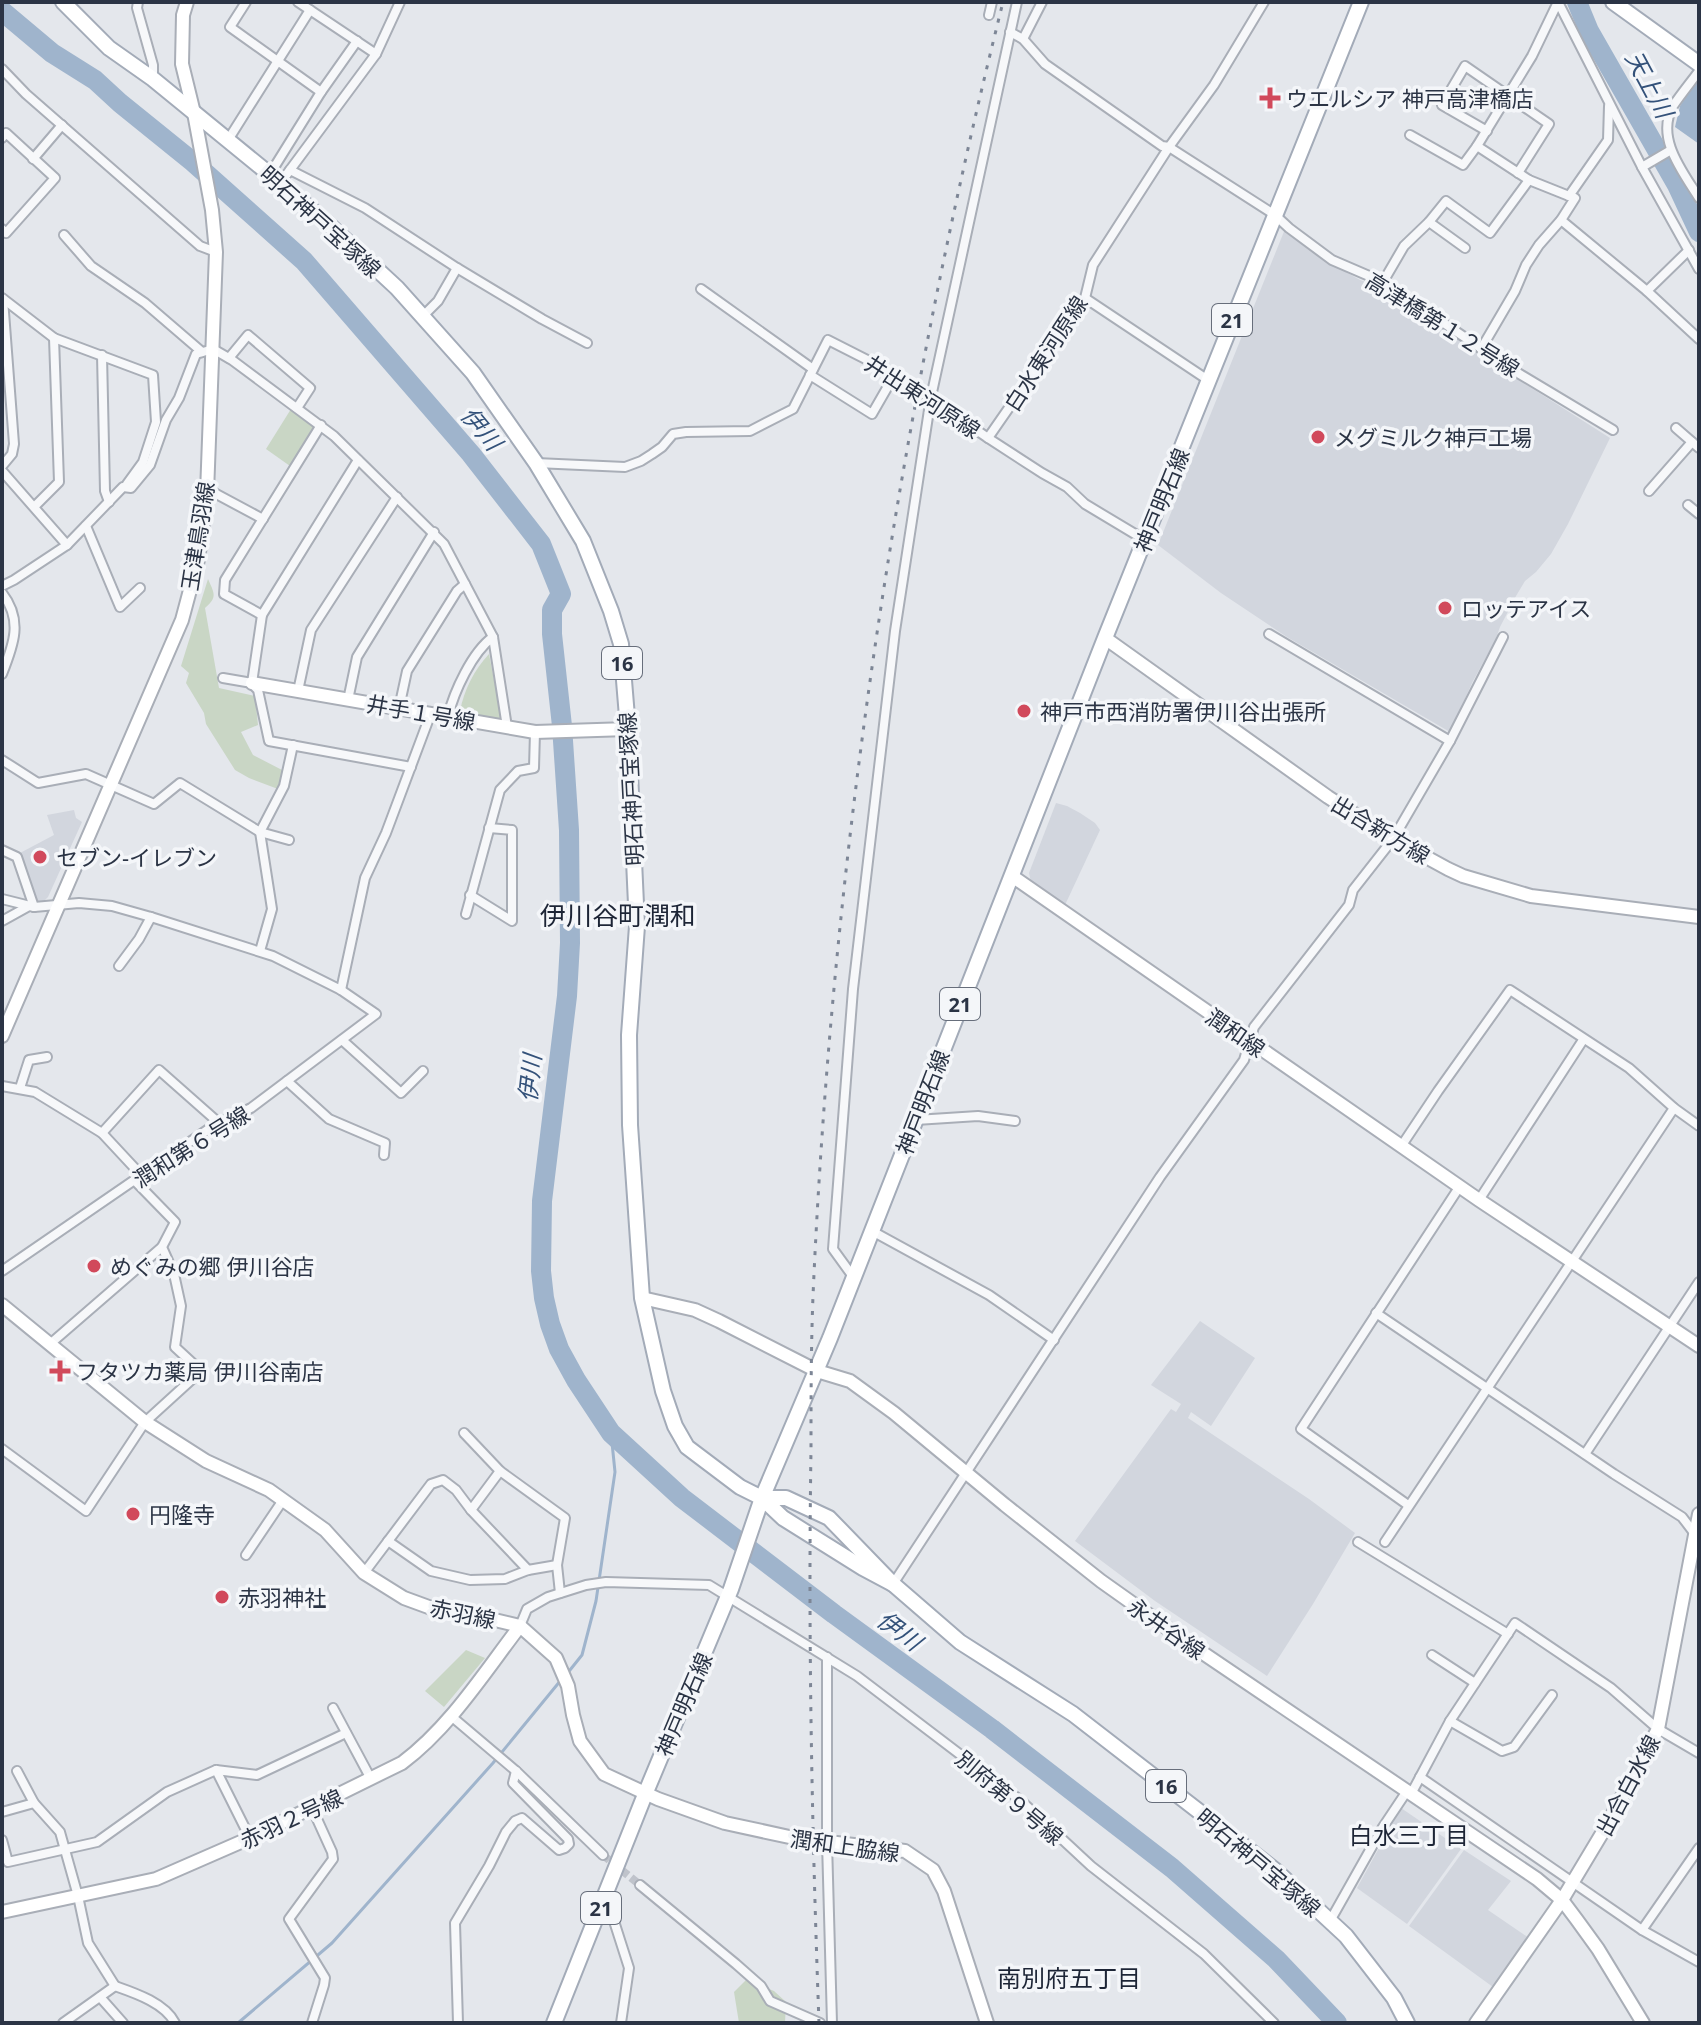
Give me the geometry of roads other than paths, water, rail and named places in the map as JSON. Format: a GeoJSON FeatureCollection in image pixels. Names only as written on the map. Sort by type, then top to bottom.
{"type":"FeatureCollection","features":[{"type":"Feature","properties":{"kind":"main road","name":"神戸明石線"},"geometry":{"type":"LineString","coordinates":[[554,2023],[729,1592],[762,1498],[817,1371],[1105,638],[1361,2]]}},
{"type":"Feature","properties":{"kind":"main road"},"geometry":{"type":"LineString","coordinates":[[1613,2],[1699,64]]}},
{"type":"Feature","properties":{"kind":"main road","name":"明石神戸宝塚線"},"geometry":{"type":"LineString","coordinates":[[70,5],[109,48],[228,140],[280,175],[397,288],[473,373],[536,463],[583,541],[621,644],[637,926],[628,1075],[642,1298],[663,1391],[675,1426],[687,1447],[740,1487],[762,1498],[783,1518],[893,1584]]}},
{"type":"Feature","properties":{"kind":"main road","name":"明石神戸宝塚線"},"geometry":{"type":"LineString","coordinates":[[762,1498],[786,1498],[829,1518],[893,1584],[960,1642],[1085,1723],[1276,1871],[1346,1936],[1394,1998],[1407,2023]]}},
{"type":"Feature","properties":{"kind":"street"},"geometry":{"type":"LineString","coordinates":[[138,2],[153,65],[153,79]]}},
{"type":"Feature","properties":{"kind":"street","name":"玉津鳥羽線"},"geometry":{"type":"LineString","coordinates":[[2,1036],[182,620],[198,560],[207,489],[207,351],[216,252],[212,210],[182,64],[183,15],[187,2]]}},
{"type":"Feature","properties":{"kind":"street"},"geometry":{"type":"LineString","coordinates":[[246,2],[230,27],[321,92]]}},
{"type":"Feature","properties":{"kind":"street"},"geometry":{"type":"LineString","coordinates":[[298,2],[376,54]]}},
{"type":"Feature","properties":{"kind":"street"},"geometry":{"type":"LineString","coordinates":[[280,175],[376,54],[400,2]]}},
{"type":"Feature","properties":{"kind":"street"},"geometry":{"type":"LineString","coordinates":[[989,15],[992,2]]}},
{"type":"Feature","properties":{"kind":"street"},"geometry":{"type":"LineString","coordinates":[[854,1278],[833,1249],[852,1001],[895,631],[931,397],[1017,2]]}},
{"type":"Feature","properties":{"kind":"street"},"geometry":{"type":"LineString","coordinates":[[1023,39],[1042,2]]}},
{"type":"Feature","properties":{"kind":"street","name":"白水東河原線"},"geometry":{"type":"LineString","coordinates":[[988,438],[1085,298],[1093,265],[1169,147],[1214,85],[1264,2]]}},
{"type":"Feature","properties":{"kind":"street"},"geometry":{"type":"LineString","coordinates":[[1410,135],[1463,165],[1532,56],[1558,2]]}},
{"type":"Feature","properties":{"kind":"street"},"geometry":{"type":"LineString","coordinates":[[1558,2],[1642,167],[1699,269]]}},
{"type":"Feature","properties":{"kind":"street"},"geometry":{"type":"LineString","coordinates":[[228,140],[310,10]]}},
{"type":"Feature","properties":{"kind":"street","name":"高津橋第１２号線"},"geometry":{"type":"LineString","coordinates":[[1010,32],[1023,39],[1045,64],[1162,146],[1169,147],[1275,215],[1332,260],[1383,282],[1481,349],[1613,430]]}},
{"type":"Feature","properties":{"kind":"street"},"geometry":{"type":"LineString","coordinates":[[280,175],[321,92],[357,41]]}},
{"type":"Feature","properties":{"kind":"street"},"geometry":{"type":"LineString","coordinates":[[1487,131],[1442,105],[1465,66],[1549,124],[1518,173]]}},
{"type":"Feature","properties":{"kind":"street"},"geometry":{"type":"LineString","coordinates":[[2,69],[26,94],[200,246],[216,252]]}},
{"type":"Feature","properties":{"kind":"street"},"geometry":{"type":"LineString","coordinates":[[1699,71],[1671,109],[1667,127],[1671,150],[1699,198]]}},
{"type":"Feature","properties":{"kind":"street"},"geometry":{"type":"LineString","coordinates":[[1569,196],[1608,140],[1609,103]]}},
{"type":"Feature","properties":{"kind":"street"},"geometry":{"type":"LineString","coordinates":[[33,159],[62,125]]}},
{"type":"Feature","properties":{"kind":"street"},"geometry":{"type":"LineString","coordinates":[[2,138],[6,133],[55,178],[6,233],[2,229]]}},
{"type":"Feature","properties":{"kind":"street"},"geometry":{"type":"LineString","coordinates":[[1477,146],[1529,180],[1575,198],[1532,255],[1481,349]]}},
{"type":"Feature","properties":{"kind":"street"},"geometry":{"type":"LineString","coordinates":[[1642,167],[1671,150]]}},
{"type":"Feature","properties":{"kind":"street"},"geometry":{"type":"LineString","coordinates":[[280,175],[365,208],[457,268],[587,343]]}},
{"type":"Feature","properties":{"kind":"street"},"geometry":{"type":"LineString","coordinates":[[1383,282],[1404,246],[1446,201],[1490,233],[1529,180]]}},
{"type":"Feature","properties":{"kind":"street"},"geometry":{"type":"LineString","coordinates":[[1561,220],[1699,339]]}},
{"type":"Feature","properties":{"kind":"street"},"geometry":{"type":"LineString","coordinates":[[1429,222],[1465,248]]}},
{"type":"Feature","properties":{"kind":"street"},"geometry":{"type":"LineString","coordinates":[[64,235],[91,266],[207,351],[229,358],[321,425],[434,532],[444,544],[493,637],[507,727]]}},
{"type":"Feature","properties":{"kind":"street"},"geometry":{"type":"LineString","coordinates":[[1647,291],[1689,250]]}},
{"type":"Feature","properties":{"kind":"street"},"geometry":{"type":"LineString","coordinates":[[422,317],[438,301],[457,268]]}},
{"type":"Feature","properties":{"kind":"street"},"geometry":{"type":"LineString","coordinates":[[701,289],[872,414],[895,374]]}},
{"type":"Feature","properties":{"kind":"street"},"geometry":{"type":"LineString","coordinates":[[2,298],[54,338],[153,375],[156,422],[143,462],[109,502],[67,545],[2,586]]}},
{"type":"Feature","properties":{"kind":"street"},"geometry":{"type":"LineString","coordinates":[[2,298],[14,444],[12,454],[2,468],[67,545]]}},
{"type":"Feature","properties":{"kind":"street"},"geometry":{"type":"LineString","coordinates":[[1085,298],[1208,380]]}},
{"type":"Feature","properties":{"kind":"street"},"geometry":{"type":"LineString","coordinates":[[229,358],[248,335],[310,388],[297,408]]}},
{"type":"Feature","properties":{"kind":"street"},"geometry":{"type":"LineString","coordinates":[[35,506],[59,482],[54,338]]}},
{"type":"Feature","properties":{"kind":"street","name":"井出東河原線"},"geometry":{"type":"LineString","coordinates":[[536,463],[625,467],[652,454],[673,434],[750,431],[793,409],[828,340],[895,374],[988,438]]}},
{"type":"Feature","properties":{"kind":"street"},"geometry":{"type":"LineString","coordinates":[[123,487],[131,488],[150,465],[166,420],[179,398],[196,354],[207,351]]}},
{"type":"Feature","properties":{"kind":"street"},"geometry":{"type":"LineString","coordinates":[[102,355],[105,491],[109,502]]}},
{"type":"Feature","properties":{"kind":"street"},"geometry":{"type":"LineString","coordinates":[[262,615],[224,594],[225,580],[321,425]]}},
{"type":"Feature","properties":{"kind":"street"},"geometry":{"type":"LineString","coordinates":[[1649,491],[1696,445],[1676,428]]}},
{"type":"Feature","properties":{"kind":"street"},"geometry":{"type":"LineString","coordinates":[[988,438],[1067,487],[1085,504],[1145,540]]}},
{"type":"Feature","properties":{"kind":"street"},"geometry":{"type":"LineString","coordinates":[[358,460],[262,615],[252,683],[258,690],[269,741],[411,767]]}},
{"type":"Feature","properties":{"kind":"street"},"geometry":{"type":"LineString","coordinates":[[207,489],[263,519]]}},
{"type":"Feature","properties":{"kind":"street"},"geometry":{"type":"LineString","coordinates":[[298,691],[311,630],[397,497]]}},
{"type":"Feature","properties":{"kind":"street"},"geometry":{"type":"LineString","coordinates":[[1688,505],[1699,513]]}},
{"type":"Feature","properties":{"kind":"street"},"geometry":{"type":"LineString","coordinates":[[86,526],[120,607],[140,588]]}},
{"type":"Feature","properties":{"kind":"street"},"geometry":{"type":"LineString","coordinates":[[348,700],[357,657],[434,532]]}},
{"type":"Feature","properties":{"kind":"street"},"geometry":{"type":"LineString","coordinates":[[399,708],[407,671],[457,591],[465,584]]}},
{"type":"Feature","properties":{"kind":"street"},"geometry":{"type":"LineString","coordinates":[[2,593],[12,606],[15,631],[13,648],[2,674]]}},
{"type":"Feature","properties":{"kind":"street"},"geometry":{"type":"LineString","coordinates":[[1269,634],[1450,741]]}},
{"type":"Feature","properties":{"kind":"street"},"geometry":{"type":"LineString","coordinates":[[448,716],[454,692],[484,643],[493,637]]}},
{"type":"Feature","properties":{"kind":"street"},"geometry":{"type":"LineString","coordinates":[[893,1584],[1160,1177],[1244,1060],[1254,1027],[1349,905],[1353,890],[1393,839],[1450,741],[1503,637]]}},
{"type":"Feature","properties":{"kind":"street","name":"出合新方線"},"geometry":{"type":"LineString","coordinates":[[1105,638],[1328,797],[1393,839],[1463,876],[1531,896],[1696,918]]}},
{"type":"Feature","properties":{"kind":"street","name":"井手１号線"},"geometry":{"type":"LineString","coordinates":[[223,678],[535,732],[624,730]]}},
{"type":"Feature","properties":{"kind":"street"},"geometry":{"type":"LineString","coordinates":[[2,899],[31,907],[79,903],[112,906],[260,951],[341,990],[365,878],[386,833],[431,713]]}},
{"type":"Feature","properties":{"kind":"street"},"geometry":{"type":"LineString","coordinates":[[466,914],[500,790],[518,771],[534,768],[535,732]]}},
{"type":"Feature","properties":{"kind":"street"},"geometry":{"type":"LineString","coordinates":[[260,951],[272,909],[260,832],[284,786],[293,745]]}},
{"type":"Feature","properties":{"kind":"street"},"geometry":{"type":"LineString","coordinates":[[2,760],[38,783],[86,774],[154,804],[180,783],[260,832],[289,840]]}},
{"type":"Feature","properties":{"kind":"street"},"geometry":{"type":"LineString","coordinates":[[470,895],[512,921],[512,830],[489,828]]}},
{"type":"Feature","properties":{"kind":"street"},"geometry":{"type":"LineString","coordinates":[[2,850],[17,857],[31,907]]}},
{"type":"Feature","properties":{"kind":"street","name":"潤和線"},"geometry":{"type":"LineString","coordinates":[[1012,876],[1479,1200],[1699,1346]]}},
{"type":"Feature","properties":{"kind":"street"},"geometry":{"type":"LineString","coordinates":[[2,921],[31,907]]}},
{"type":"Feature","properties":{"kind":"street"},"geometry":{"type":"LineString","coordinates":[[119,966],[151,917]]}},
{"type":"Feature","properties":{"kind":"street","name":"潤和第６号線"},"geometry":{"type":"LineString","coordinates":[[2,1271],[219,1123],[251,1108],[376,1014],[341,990]]}},
{"type":"Feature","properties":{"kind":"street"},"geometry":{"type":"LineString","coordinates":[[1402,1145],[1510,990],[1629,1068],[1699,1126]]}},
{"type":"Feature","properties":{"kind":"street"},"geometry":{"type":"LineString","coordinates":[[342,1040],[401,1093],[423,1071]]}},
{"type":"Feature","properties":{"kind":"street"},"geometry":{"type":"LineString","coordinates":[[1479,1200],[1583,1040]]}},
{"type":"Feature","properties":{"kind":"street"},"geometry":{"type":"LineString","coordinates":[[20,1088],[29,1060],[47,1057]]}},
{"type":"Feature","properties":{"kind":"street"},"geometry":{"type":"LineString","coordinates":[[102,1133],[159,1070],[219,1123]]}},
{"type":"Feature","properties":{"kind":"street"},"geometry":{"type":"LineString","coordinates":[[287,1081],[329,1119],[385,1143],[384,1155]]}},
{"type":"Feature","properties":{"kind":"street"},"geometry":{"type":"LineString","coordinates":[[2,1086],[35,1092],[102,1133],[175,1222],[162,1247],[50,1344]]}},
{"type":"Feature","properties":{"kind":"street"},"geometry":{"type":"LineString","coordinates":[[1385,1542],[1674,1108]]}},
{"type":"Feature","properties":{"kind":"street"},"geometry":{"type":"LineString","coordinates":[[915,1120],[978,1116],[1015,1121]]}},
{"type":"Feature","properties":{"kind":"street"},"geometry":{"type":"LineString","coordinates":[[1408,1505],[1301,1429],[1460,1186]]}},
{"type":"Feature","properties":{"kind":"street"},"geometry":{"type":"LineString","coordinates":[[872,1231],[989,1295],[1054,1340]]}},
{"type":"Feature","properties":{"kind":"street"},"geometry":{"type":"LineString","coordinates":[[2,1449],[86,1511],[145,1422],[201,1371],[175,1347],[181,1306],[174,1274],[162,1247]]}},
{"type":"Feature","properties":{"kind":"street"},"geometry":{"type":"LineString","coordinates":[[1585,1454],[1699,1282]]}},
{"type":"Feature","properties":{"kind":"street","name":"永井谷線"},"geometry":{"type":"LineString","coordinates":[[642,1298],[695,1310],[817,1371],[850,1381],[1121,1595],[1537,1879],[1562,1900],[1598,1949],[1643,2023]]}},
{"type":"Feature","properties":{"kind":"street","name":"赤羽線"},"geometry":{"type":"LineString","coordinates":[[2,1305],[145,1422],[206,1461],[269,1490],[325,1530],[364,1573],[404,1598],[434,1609],[520,1626],[556,1658],[565,1676],[580,1741],[592,1759],[604,1774],[646,1792]]}},
{"type":"Feature","properties":{"kind":"street"},"geometry":{"type":"LineString","coordinates":[[1376,1313],[1682,1517],[1697,1535]]}},
{"type":"Feature","properties":{"kind":"street"},"geometry":{"type":"LineString","coordinates":[[464,1433],[500,1471],[565,1518],[557,1565],[560,1593]]}},
{"type":"Feature","properties":{"kind":"street"},"geometry":{"type":"LineString","coordinates":[[471,1510],[500,1471]]}},
{"type":"Feature","properties":{"kind":"street"},"geometry":{"type":"LineString","coordinates":[[364,1573],[431,1484],[443,1480],[456,1490],[528,1570]]}},
{"type":"Feature","properties":{"kind":"street"},"geometry":{"type":"LineString","coordinates":[[246,1555],[283,1500]]}},
{"type":"Feature","properties":{"kind":"street","name":"出合白水線"},"geometry":{"type":"LineString","coordinates":[[1476,2023],[1562,1900],[1607,1825],[1658,1729],[1699,1514]]}},
{"type":"Feature","properties":{"kind":"street"},"geometry":{"type":"LineString","coordinates":[[388,1541],[431,1571],[470,1580],[505,1579],[528,1570],[557,1565]]}},
{"type":"Feature","properties":{"kind":"street"},"geometry":{"type":"LineString","coordinates":[[1358,1542],[1508,1634]]}},
{"type":"Feature","properties":{"kind":"street","name":"別府第９号線"},"geometry":{"type":"LineString","coordinates":[[520,1626],[527,1609],[586,1585],[606,1582],[709,1585],[729,1592],[857,1676],[1020,1800],[1091,1866],[1204,1954],[1274,2023]]}},
{"type":"Feature","properties":{"kind":"street"},"geometry":{"type":"LineString","coordinates":[[1330,1921],[1383,1827],[1420,1777],[1450,1721],[1515,1623],[1611,1688],[1658,1729],[1699,1753]]}},
{"type":"Feature","properties":{"kind":"street","name":"赤羽２号線"},"geometry":{"type":"LineString","coordinates":[[2,1912],[156,1879],[250,1838],[402,1763],[421,1749],[451,1716],[520,1626]]}},
{"type":"Feature","properties":{"kind":"street"},"geometry":{"type":"LineString","coordinates":[[1432,1655],[1475,1683]]}},
{"type":"Feature","properties":{"kind":"street"},"geometry":{"type":"LineString","coordinates":[[827,1657],[827,1842],[832,2023]]}},
{"type":"Feature","properties":{"kind":"street"},"geometry":{"type":"LineString","coordinates":[[1450,1721],[1502,1751],[1514,1747],[1552,1695]]}},
{"type":"Feature","properties":{"kind":"street"},"geometry":{"type":"LineString","coordinates":[[333,1708],[371,1779]]}},
{"type":"Feature","properties":{"kind":"street"},"geometry":{"type":"LineString","coordinates":[[451,1716],[516,1771],[603,1855]]}},
{"type":"Feature","properties":{"kind":"street"},"geometry":{"type":"LineString","coordinates":[[2,1840],[8,1862],[97,1842],[167,1792],[216,1770],[257,1775],[346,1733]]}},
{"type":"Feature","properties":{"kind":"street"},"geometry":{"type":"LineString","coordinates":[[216,1770],[250,1838]]}},
{"type":"Feature","properties":{"kind":"street"},"geometry":{"type":"LineString","coordinates":[[17,1771],[34,1803],[60,1832],[88,1943],[115,1986],[153,2003],[171,2016],[175,2023]]}},
{"type":"Feature","properties":{"kind":"street"},"geometry":{"type":"LineString","coordinates":[[458,2023],[455,1923],[506,1832],[522,1818],[559,1850],[569,1844],[568,1839],[513,1783],[516,1771]]}},
{"type":"Feature","properties":{"kind":"street"},"geometry":{"type":"LineString","coordinates":[[1420,1777],[1642,1930],[1699,1962]]}},
{"type":"Feature","properties":{"kind":"street","name":"潤和上脇線"},"geometry":{"type":"LineString","coordinates":[[646,1792],[725,1823],[794,1838],[905,1851],[933,1870],[944,1891],[987,2023]]}},
{"type":"Feature","properties":{"kind":"street"},"geometry":{"type":"LineString","coordinates":[[2,1812],[34,1803]]}},
{"type":"Feature","properties":{"kind":"street"},"geometry":{"type":"LineString","coordinates":[[312,1808],[333,1859],[289,1919],[325,1978],[312,2023]]}},
{"type":"Feature","properties":{"kind":"street"},"geometry":{"type":"LineString","coordinates":[[1500,1854],[1510,1839]]}},
{"type":"Feature","properties":{"kind":"street"},"geometry":{"type":"LineString","coordinates":[[1642,1930],[1699,1848]]}},
{"type":"Feature","properties":{"kind":"street"},"geometry":{"type":"LineString","coordinates":[[640,1885],[761,1986],[770,2001],[820,2023]]}},
{"type":"Feature","properties":{"kind":"street"},"geometry":{"type":"LineString","coordinates":[[601,1906],[613,1918],[629,1968],[621,2023]]}},
{"type":"Feature","properties":{"kind":"street"},"geometry":{"type":"LineString","coordinates":[[63,2023],[115,1986]]}},
{"type":"Feature","properties":{"kind":"street"},"geometry":{"type":"LineString","coordinates":[[100,1997],[123,2023]]}},
{"type":"Feature","properties":{"kind":"water"},"geometry":{"type":"Polygon","coordinates":[[[1698,78],[1699,144],[1675,127],[1680,106],[1698,78]]]}},
{"type":"Feature","properties":{"kind":"waterway","name":"天上川"},"geometry":{"type":"LineString","coordinates":[[1577,2],[1589,31],[1677,185],[1699,232]]}},
{"type":"Feature","properties":{"kind":"waterway","name":"伊川"},"geometry":{"type":"LineString","coordinates":[[2,11],[52,53],[95,80],[304,261],[471,454],[541,544],[561,594],[552,610],[552,634],[569,830],[570,943],[567,996],[542,1201],[541,1271],[544,1298],[559,1349],[611,1433],[682,1498],[992,1729],[1172,1868],[1276,1959],[1337,2023]]}},
{"type":"Feature","properties":{"kind":"waterway"},"geometry":{"type":"LineString","coordinates":[[566,1675],[582,1655],[596,1601],[615,1472],[611,1433]]}},
{"type":"Feature","properties":{"kind":"waterway"},"geometry":{"type":"LineString","coordinates":[[238,2023],[332,1943],[493,1763],[561,1680]]}},
{"type":"Feature","properties":{"kind":"tunnel"},"geometry":{"type":"LineString","coordinates":[[603,1855],[640,1885]]}},
{"type":"Feature","properties":{"kind":"railway"},"geometry":{"type":"LineString","coordinates":[[819,2023],[810,1665],[811,1354],[822,1133],[836,969],[875,644],[901,482],[931,321],[1003,2]]}},
{"type":"Feature","properties":{"kind":"place","name":"ウエルシア 神戸高津橋店"},"geometry":{"type":"Point","coordinates":[1270,98]}},
{"type":"Feature","properties":{"kind":"place","name":"メグミルク神戸工場"},"geometry":{"type":"Point","coordinates":[1318,437]}},
{"type":"Feature","properties":{"kind":"place","name":"ロッテアイス"},"geometry":{"type":"Point","coordinates":[1445,608]}},
{"type":"Feature","properties":{"kind":"place","name":"神戸市西消防署伊川谷出張所"},"geometry":{"type":"Point","coordinates":[1024,711]}},
{"type":"Feature","properties":{"kind":"place","name":"セブン-イレブン"},"geometry":{"type":"Point","coordinates":[40,857]}},
{"type":"Feature","properties":{"kind":"place","name":"めぐみの郷 伊川谷店"},"geometry":{"type":"Point","coordinates":[94,1266]}},
{"type":"Feature","properties":{"kind":"place","name":"フタツカ薬局 伊川谷南店"},"geometry":{"type":"Point","coordinates":[60,1371]}},
{"type":"Feature","properties":{"kind":"place","name":"円隆寺"},"geometry":{"type":"Point","coordinates":[133,1514]}},
{"type":"Feature","properties":{"kind":"place","name":"赤羽神社"},"geometry":{"type":"Point","coordinates":[222,1597]}},
{"type":"Feature","properties":{"kind":"district","name":"伊川谷町潤和"},"geometry":{"type":"Point","coordinates":[618,915]}},
{"type":"Feature","properties":{"kind":"district","name":"白水三丁目"},"geometry":{"type":"Point","coordinates":[1409,1834]}},
{"type":"Feature","properties":{"kind":"district","name":"南別府五丁目"},"geometry":{"type":"Point","coordinates":[1069,1977]}}]}
